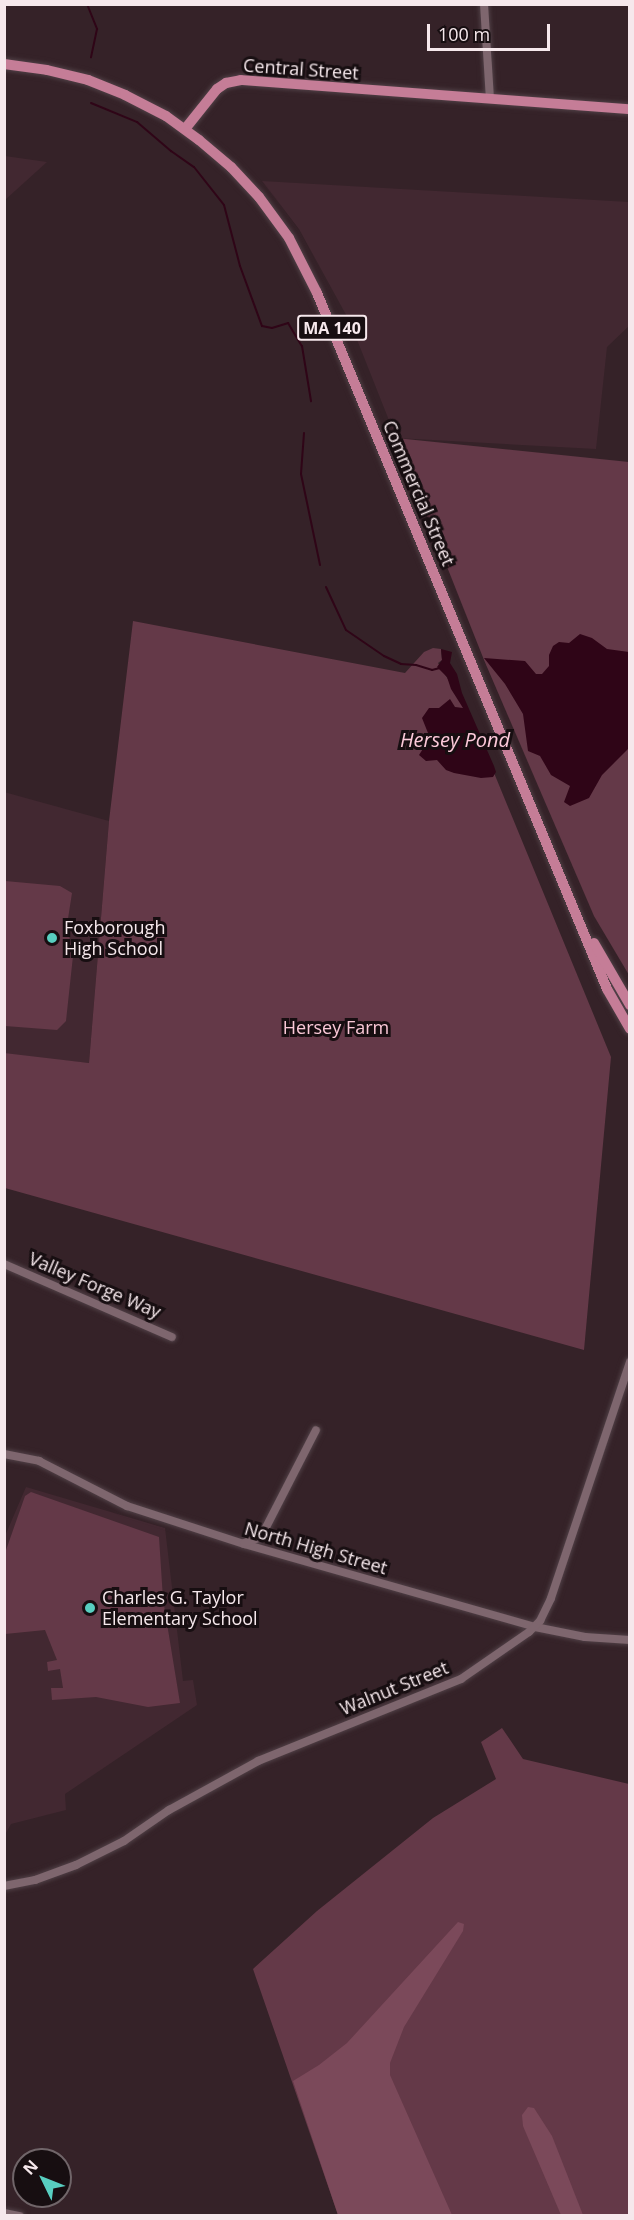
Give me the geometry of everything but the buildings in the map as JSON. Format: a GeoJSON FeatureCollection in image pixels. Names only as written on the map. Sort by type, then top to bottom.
{"type":"FeatureCollection","features":[{"type":"Feature","properties":{"kind":"main road","name":"MA 140"},"geometry":{"type":"LineString","coordinates":[[4,64],[47,70],[93,82],[141,102],[184,129]]}},
{"type":"Feature","properties":{"kind":"main road","name":"Central Street"},"geometry":{"type":"LineString","coordinates":[[184,129],[213,92],[226,83],[237,81],[630,109]]}},
{"type":"Feature","properties":{"kind":"main road","name":"Commercial Street"},"geometry":{"type":"LineString","coordinates":[[184,129],[225,161],[259,196],[285,232],[308,272],[607,989],[630,1029]]}},
{"type":"Feature","properties":{"kind":"main road","name":"Commercial Street"},"geometry":{"type":"LineString","coordinates":[[572,903],[630,1005]]}},
{"type":"Feature","properties":{"kind":"street"},"geometry":{"type":"LineString","coordinates":[[484,4],[490,99]]}},
{"type":"Feature","properties":{"kind":"street","name":"Valley Forge Way"},"geometry":{"type":"LineString","coordinates":[[4,1264],[172,1337]]}},
{"type":"Feature","properties":{"kind":"street","name":"Walnut Street"},"geometry":{"type":"LineString","coordinates":[[4,1886],[76,1865],[123,1841],[169,1810],[258,1761],[461,1678],[535,1627],[551,1598],[630,1362]]}},
{"type":"Feature","properties":{"kind":"street"},"geometry":{"type":"LineString","coordinates":[[244,1544],[261,1537],[316,1431]]}},
{"type":"Feature","properties":{"kind":"street","name":"North High Street"},"geometry":{"type":"LineString","coordinates":[[4,1454],[39,1461],[127,1506],[244,1544],[535,1627],[585,1637],[630,1640]]}},
{"type":"Feature","properties":{"kind":"street"},"geometry":{"type":"LineString","coordinates":[[4,2213],[20,2216]]}},
{"type":"Feature","properties":{"kind":"shaded area"},"geometry":{"type":"Polygon","coordinates":[[[4,156],[47,162],[5,200],[4,156]]]}},
{"type":"Feature","properties":{"kind":"shaded area"},"geometry":{"type":"Polygon","coordinates":[[[262,181],[629,202],[629,326],[607,347],[596,449],[396,438],[350,322],[299,229],[262,181]]]}},
{"type":"Feature","properties":{"kind":"shaded area","name":"Foxborough High School"},"geometry":{"type":"Polygon","coordinates":[[[4,792],[109,821],[89,1063],[5,1055],[4,792]]]}},
{"type":"Feature","properties":{"kind":"shaded area","name":"Charles G. Taylor Elementary School"},"geometry":{"type":"Polygon","coordinates":[[[26,1487],[165,1528],[183,1681],[193,1680],[197,1705],[65,1794],[66,1810],[11,1824],[5,1835],[5,1536],[26,1487]]]}},
{"type":"Feature","properties":{"kind":"shaded area"},"geometry":{"type":"Polygon","coordinates":[[[458,1922],[464,1924],[463,1931],[404,2027],[390,2063],[390,2075],[452,2215],[338,2215],[293,2081],[319,2065],[347,2043],[458,1922]]]}},
{"type":"Feature","properties":{"kind":"shaded area"},"geometry":{"type":"Polygon","coordinates":[[[528,2107],[534,2108],[552,2136],[583,2215],[561,2215],[523,2126],[522,2115],[528,2107]]]}},
{"type":"Feature","properties":{"kind":"green space"},"geometry":{"type":"Polygon","coordinates":[[[396,438],[629,462],[629,975],[594,916],[484,660],[396,438]]]}},
{"type":"Feature","properties":{"kind":"green space","name":"Hersey Farm"},"geometry":{"type":"Polygon","coordinates":[[[133,621],[405,673],[424,652],[433,648],[441,649],[442,660],[438,663],[449,681],[457,683],[611,1057],[584,1350],[5,1188],[4,1053],[89,1063],[109,821],[133,621]]]}},
{"type":"Feature","properties":{"kind":"green space"},"geometry":{"type":"Polygon","coordinates":[[[5,881],[60,886],[72,893],[67,925],[73,956],[66,1021],[57,1030],[5,1026],[5,881]]]}},
{"type":"Feature","properties":{"kind":"green space"},"geometry":{"type":"Polygon","coordinates":[[[31,1492],[159,1537],[163,1599],[180,1703],[148,1707],[96,1697],[52,1700],[51,1688],[63,1688],[60,1669],[48,1671],[47,1662],[57,1660],[45,1630],[5,1634],[5,1553],[25,1496],[31,1492]]]}},
{"type":"Feature","properties":{"kind":"green space"},"geometry":{"type":"Polygon","coordinates":[[[502,1728],[523,1759],[629,1784],[629,2215],[338,2215],[253,1969],[317,1911],[433,1818],[496,1779],[481,1742],[502,1728]]]}},
{"type":"Feature","properties":{"kind":"water","name":"Hersey Pond"},"geometry":{"type":"Polygon","coordinates":[[[580,634],[592,638],[607,649],[629,652],[629,748],[602,775],[589,798],[570,806],[564,802],[570,786],[551,775],[540,756],[528,751],[523,714],[505,684],[484,658],[525,661],[536,674],[542,674],[549,666],[549,655],[553,646],[559,642],[569,643],[580,634]]]}},
{"type":"Feature","properties":{"kind":"water","name":"Hersey Pond"},"geometry":{"type":"Polygon","coordinates":[[[441,649],[452,652],[450,663],[457,674],[462,693],[494,766],[496,772],[493,777],[481,778],[454,773],[446,770],[437,760],[426,761],[419,755],[428,741],[428,733],[422,718],[429,708],[439,708],[450,699],[455,707],[463,708],[451,689],[447,677],[437,667],[442,660],[441,649]]]}},
{"type":"Feature","properties":{"kind":"waterway"},"geometry":{"type":"LineString","coordinates":[[87,4],[97,29],[91,57]]}},
{"type":"Feature","properties":{"kind":"waterway"},"geometry":{"type":"LineString","coordinates":[[91,103],[137,122],[194,167],[224,205],[240,266],[262,326],[272,328],[288,323],[302,346],[311,401]]}},
{"type":"Feature","properties":{"kind":"waterway"},"geometry":{"type":"LineString","coordinates":[[304,433],[301,474],[320,565]]}},
{"type":"Feature","properties":{"kind":"waterway"},"geometry":{"type":"LineString","coordinates":[[326,587],[346,630],[384,656],[401,664],[416,665],[432,670],[440,668]]}},
{"type":"Feature","properties":{"kind":"place","name":"Foxborough High School"},"geometry":{"type":"Point","coordinates":[52,938]}},
{"type":"Feature","properties":{"kind":"place","name":"Charles G. Taylor Elementary School"},"geometry":{"type":"Point","coordinates":[90,1608]}}]}
